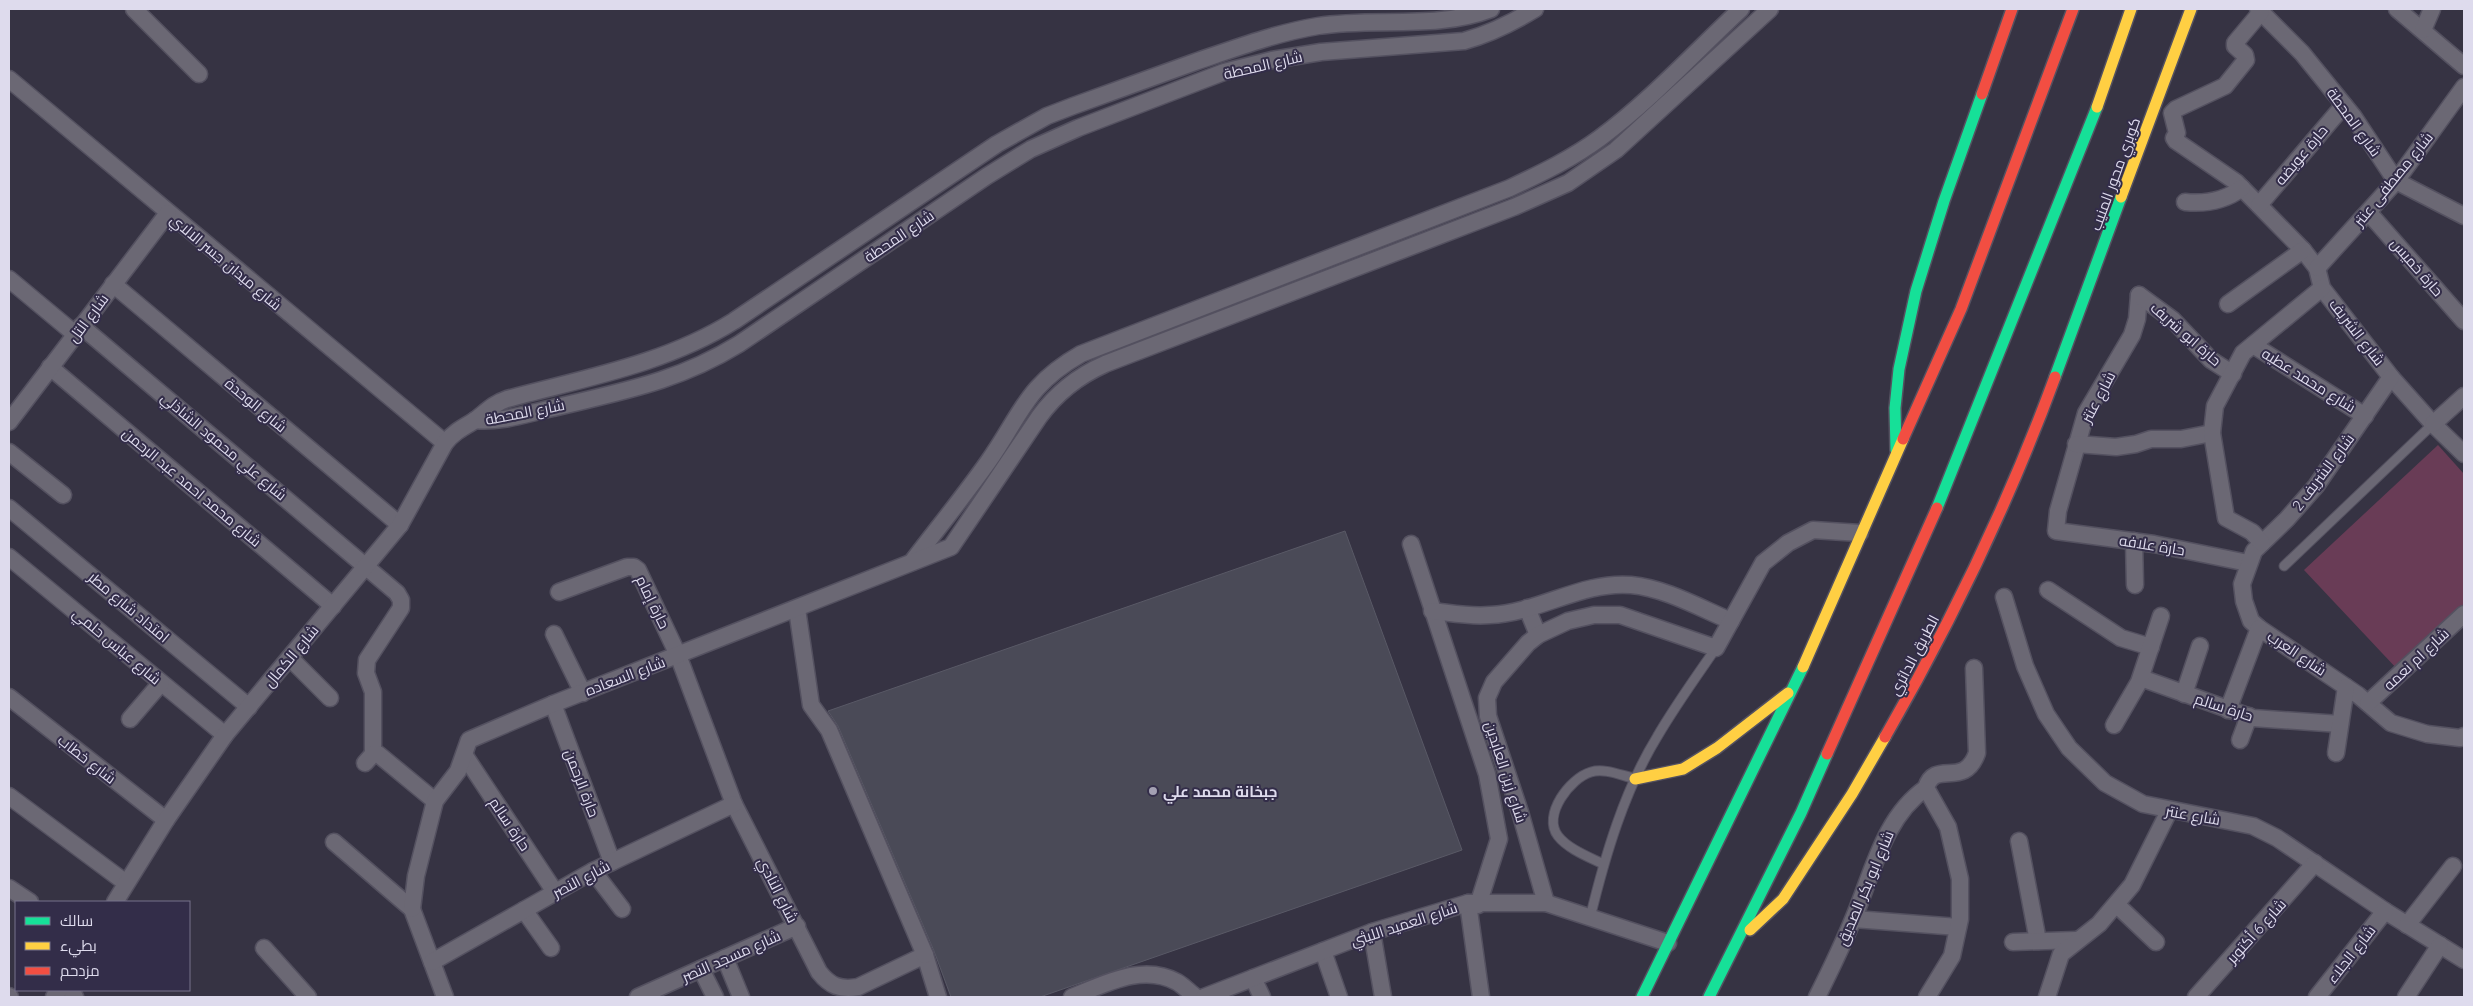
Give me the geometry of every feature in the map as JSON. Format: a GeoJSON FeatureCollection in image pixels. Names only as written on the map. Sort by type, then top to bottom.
{"type":"FeatureCollection","features":[{"type":"Feature","properties":{"kind":"highway"},"geometry":{"type":"LineString","coordinates":[[1896,457],[1895,408],[1899,369],[1916,291],[1944,201],[2012,9]]}},
{"type":"Feature","properties":{"kind":"highway"},"geometry":{"type":"LineString","coordinates":[[1642,997],[1795,687],[1860,533],[1896,457],[1961,309],[2073,9]]}},
{"type":"Feature","properties":{"kind":"highway","name":"الطريق الدائري"},"geometry":{"type":"LineString","coordinates":[[1709,997],[1802,813],[1953,471],[2012,326],[2096,109],[2131,9]]}},
{"type":"Feature","properties":{"kind":"highway","name":"كوبري محور المنيب"},"geometry":{"type":"LineString","coordinates":[[2065,349],[2191,9]]}},
{"type":"Feature","properties":{"kind":"highway","name":"الطريق الدائري"},"geometry":{"type":"LineString","coordinates":[[1736,944],[1783,899],[1852,794],[1916,685],[1990,538],[2030,445],[2065,349]]}},
{"type":"Feature","properties":{"kind":"highway"},"geometry":{"type":"LineString","coordinates":[[1635,778],[1683,769],[1717,748],[1795,687]]}},
{"type":"Feature","properties":{"kind":"street"},"geometry":{"type":"LineString","coordinates":[[134,9],[199,74]]}},
{"type":"Feature","properties":{"kind":"street","name":"شارع المحطة"},"geometry":{"type":"LineString","coordinates":[[475,420],[497,402],[647,362],[693,345],[734,321],[997,144],[1047,116],[1246,44],[1295,30],[1345,23],[1441,20],[1491,9]]}},
{"type":"Feature","properties":{"kind":"street","name":"شارع المحطة"},"geometry":{"type":"LineString","coordinates":[[475,420],[502,420],[649,385],[696,368],[739,344],[1009,162],[1078,128],[1224,72],[1321,52],[1464,41],[1486,35],[1507,26],[1535,9]]}},
{"type":"Feature","properties":{"kind":"street"},"geometry":{"type":"LineString","coordinates":[[911,564],[988,461],[1022,405],[1048,376],[1064,364],[1090,350],[1510,188],[1541,174],[1585,148],[1626,117],[1741,9]]}},
{"type":"Feature","properties":{"kind":"street"},"geometry":{"type":"LineString","coordinates":[[988,461],[1002,471],[1049,403],[1075,380],[1090,371],[1514,207],[1568,183],[1616,150],[1770,9]]}},
{"type":"Feature","properties":{"kind":"street"},"geometry":{"type":"LineString","coordinates":[[2397,9],[2464,66]]}},
{"type":"Feature","properties":{"kind":"street"},"geometry":{"type":"LineString","coordinates":[[2422,30],[2432,9]]}},
{"type":"Feature","properties":{"kind":"street","name":"شارع المحطة"},"geometry":{"type":"LineString","coordinates":[[2260,10],[2302,53],[2344,105],[2396,181],[2464,216]]}},
{"type":"Feature","properties":{"kind":"street","name":"شارع الشريف"},"geometry":{"type":"LineString","coordinates":[[2260,10],[2235,43],[2235,46],[2245,55],[2246,60],[2225,86],[2176,109],[2171,116],[2177,133],[2174,138],[2176,142],[2236,182],[2303,250],[2317,268],[2322,288],[2392,377],[2433,424],[2464,454]]}},
{"type":"Feature","properties":{"kind":"street","name":"شارع ميدان جسر الالاي"},"geometry":{"type":"LineString","coordinates":[[9,79],[445,443]]}},
{"type":"Feature","properties":{"kind":"street","name":"شارع مصطفى عنتر"},"geometry":{"type":"LineString","coordinates":[[2317,268],[2396,181],[2464,87]]}},
{"type":"Feature","properties":{"kind":"street","name":"حارة عويضه"},"geometry":{"type":"LineString","coordinates":[[2259,205],[2344,105]]}},
{"type":"Feature","properties":{"kind":"street"},"geometry":{"type":"LineString","coordinates":[[2185,202],[2195,203],[2231,196],[2242,188]]}},
{"type":"Feature","properties":{"kind":"street","name":"حارة خميس"},"geometry":{"type":"LineString","coordinates":[[2369,212],[2464,321]]}},
{"type":"Feature","properties":{"kind":"street","name":"شارع التل"},"geometry":{"type":"LineString","coordinates":[[9,422],[168,213]]}},
{"type":"Feature","properties":{"kind":"street"},"geometry":{"type":"LineString","coordinates":[[2228,304],[2303,250]]}},
{"type":"Feature","properties":{"kind":"street","name":"شارع علي محمود الشاذلي"},"geometry":{"type":"LineString","coordinates":[[9,279],[78,330],[367,565],[397,593],[401,600],[401,608],[367,660],[366,673],[374,692],[369,758],[383,756],[436,801]]}},
{"type":"Feature","properties":{"kind":"street","name":"شارع الوحدة"},"geometry":{"type":"LineString","coordinates":[[113,284],[400,525]]}},
{"type":"Feature","properties":{"kind":"street"},"geometry":{"type":"LineString","coordinates":[[2262,543],[2252,532],[2226,518],[2212,433],[2215,406],[2243,353],[2322,288]]}},
{"type":"Feature","properties":{"kind":"street","name":"حارة ابو شريف"},"geometry":{"type":"LineString","coordinates":[[2139,294],[2173,320],[2211,360],[2233,374]]}},
{"type":"Feature","properties":{"kind":"street","name":"شارع عنتر"},"geometry":{"type":"LineString","coordinates":[[2056,531],[2058,511],[2086,413],[2132,335],[2139,294]]}},
{"type":"Feature","properties":{"kind":"street","name":"شارع محمد عطيه"},"geometry":{"type":"LineString","coordinates":[[2253,344],[2365,416]]}},
{"type":"Feature","properties":{"kind":"street","name":"شارع محمد احمد عبد الرحمن"},"geometry":{"type":"LineString","coordinates":[[50,367],[333,606]]}},
{"type":"Feature","properties":{"kind":"street","name":"شارع الشريف 2"},"geometry":{"type":"LineString","coordinates":[[2248,563],[2254,551],[2316,486],[2392,377]]}},
{"type":"Feature","properties":{"kind":"street"},"geometry":{"type":"LineString","coordinates":[[2433,424],[2464,396]]}},
{"type":"Feature","properties":{"kind":"street","name":"شارع الكمال"},"geometry":{"type":"LineString","coordinates":[[116,901],[166,820],[225,735],[400,525],[445,443],[453,433],[475,420]]}},
{"type":"Feature","properties":{"kind":"street"},"geometry":{"type":"LineString","coordinates":[[2076,444],[2116,447],[2136,444],[2151,439],[2181,439],[2212,433]]}},
{"type":"Feature","properties":{"kind":"street"},"geometry":{"type":"LineString","coordinates":[[9,452],[63,495]]}},
{"type":"Feature","properties":{"kind":"street","name":"شارع السعاده"},"geometry":{"type":"LineString","coordinates":[[412,909],[416,876],[436,801],[458,771],[465,756],[465,746],[469,740],[553,704],[951,547],[1002,471]]}},
{"type":"Feature","properties":{"kind":"street","name":"امتداد شارع مطر"},"geometry":{"type":"LineString","coordinates":[[9,508],[248,707]]}},
{"type":"Feature","properties":{"kind":"street"},"geometry":{"type":"LineString","coordinates":[[1716,648],[1764,563],[1788,543],[1813,530],[1860,533]]}},
{"type":"Feature","properties":{"kind":"street","name":"حارة علافه"},"geometry":{"type":"LineString","coordinates":[[2056,531],[2134,541],[2248,563]]}},
{"type":"Feature","properties":{"kind":"street"},"geometry":{"type":"LineString","coordinates":[[2134,541],[2135,585]]}},
{"type":"Feature","properties":{"kind":"street","name":"شارع زين العابدين"},"geometry":{"type":"LineString","coordinates":[[1412,544],[1432,611],[1487,774],[1499,839],[1473,904],[1481,997]]}},
{"type":"Feature","properties":{"kind":"street","name":"شارع عباس حلمي"},"geometry":{"type":"LineString","coordinates":[[9,556],[225,735]]}},
{"type":"Feature","properties":{"kind":"street","name":"شارع العرب"},"geometry":{"type":"LineString","coordinates":[[2248,563],[2242,584],[2244,601],[2251,621],[2259,628],[2346,687],[2391,723],[2427,734],[2460,738],[2464,736]]}},
{"type":"Feature","properties":{"kind":"street","name":"حارة إمام"},"geometry":{"type":"LineString","coordinates":[[559,592],[627,567],[634,567],[638,570],[678,655]]}},
{"type":"Feature","properties":{"kind":"street"},"geometry":{"type":"LineString","coordinates":[[1432,611],[1490,616],[1527,608],[1575,591],[1632,585],[1659,591],[1731,621]]}},
{"type":"Feature","properties":{"kind":"street"},"geometry":{"type":"LineString","coordinates":[[2048,590],[2080,609],[2121,638],[2151,647]]}},
{"type":"Feature","properties":{"kind":"street","name":"شارع عنتر"},"geometry":{"type":"LineString","coordinates":[[2004,597],[2026,666],[2046,714],[2070,748],[2111,787],[2144,804],[2168,811],[2253,826],[2316,864],[2385,911],[2464,960]]}},
{"type":"Feature","properties":{"kind":"street"},"geometry":{"type":"LineString","coordinates":[[1527,608],[1538,635]]}},
{"type":"Feature","properties":{"kind":"street"},"geometry":{"type":"LineString","coordinates":[[797,609],[811,704],[829,730],[925,955],[938,997]]}},
{"type":"Feature","properties":{"kind":"street","name":"شارع زين العابدين"},"geometry":{"type":"LineString","coordinates":[[1546,903],[1520,812],[1488,716],[1487,703],[1494,682],[1528,643],[1538,635],[1568,621],[1594,615],[1620,614],[1716,648]]}},
{"type":"Feature","properties":{"kind":"street"},"geometry":{"type":"LineString","coordinates":[[2114,725],[2141,678],[2161,616]]}},
{"type":"Feature","properties":{"kind":"street","name":"شارع ام نعمه"},"geometry":{"type":"LineString","coordinates":[[2368,703],[2461,623]]}},
{"type":"Feature","properties":{"kind":"street"},"geometry":{"type":"LineString","coordinates":[[2228,710],[2259,628]]}},
{"type":"Feature","properties":{"kind":"street"},"geometry":{"type":"LineString","coordinates":[[554,634],[583,692]]}},
{"type":"Feature","properties":{"kind":"street"},"geometry":{"type":"LineString","coordinates":[[2184,694],[2200,646]]}},
{"type":"Feature","properties":{"kind":"street","name":"شارع النادي"},"geometry":{"type":"LineString","coordinates":[[678,655],[734,804],[819,972],[826,981],[836,987],[847,989],[858,987],[925,955]]}},
{"type":"Feature","properties":{"kind":"street"},"geometry":{"type":"LineString","coordinates":[[290,658],[330,698]]}},
{"type":"Feature","properties":{"kind":"street","name":"شارع ابو بكر الصديق"},"geometry":{"type":"LineString","coordinates":[[1817,997],[1854,919],[1892,822],[1904,806],[1926,788],[1928,780],[1934,775],[1966,771],[1972,766],[1977,754],[1974,668]]}},
{"type":"Feature","properties":{"kind":"street","name":"حارة سالم"},"geometry":{"type":"LineString","coordinates":[[2141,678],[2249,716],[2340,724]]}},
{"type":"Feature","properties":{"kind":"street"},"geometry":{"type":"LineString","coordinates":[[130,719],[161,683]]}},
{"type":"Feature","properties":{"kind":"street"},"geometry":{"type":"LineString","coordinates":[[2336,753],[2346,687]]}},
{"type":"Feature","properties":{"kind":"street","name":"شارع خطاب"},"geometry":{"type":"LineString","coordinates":[[9,697],[166,820]]}},
{"type":"Feature","properties":{"kind":"street","name":"حارة الرحمن"},"geometry":{"type":"LineString","coordinates":[[553,704],[612,862]]}},
{"type":"Feature","properties":{"kind":"street"},"geometry":{"type":"LineString","coordinates":[[2240,740],[2249,716]]}},
{"type":"Feature","properties":{"kind":"street","name":"حارة سالم"},"geometry":{"type":"LineString","coordinates":[[465,756],[555,892]]}},
{"type":"Feature","properties":{"kind":"street"},"geometry":{"type":"LineString","coordinates":[[1926,788],[1948,827],[1960,879],[1958,927],[1952,956],[1927,997]]}},
{"type":"Feature","properties":{"kind":"street"},"geometry":{"type":"LineString","coordinates":[[9,796],[126,883]]}},
{"type":"Feature","properties":{"kind":"street","name":"شارع النصر"},"geometry":{"type":"LineString","coordinates":[[432,962],[593,871],[734,804]]}},
{"type":"Feature","properties":{"kind":"street"},"geometry":{"type":"LineString","coordinates":[[2047,997],[2062,954],[2076,940],[2099,924],[2132,886],[2168,811]]}},
{"type":"Feature","properties":{"kind":"street"},"geometry":{"type":"LineString","coordinates":[[2019,841],[2038,942]]}},
{"type":"Feature","properties":{"kind":"street"},"geometry":{"type":"LineString","coordinates":[[334,842],[412,909],[445,997]]}},
{"type":"Feature","properties":{"kind":"street","name":"شارع 6 أكتوبر"},"geometry":{"type":"LineString","coordinates":[[2196,997],[2316,864]]}},
{"type":"Feature","properties":{"kind":"street"},"geometry":{"type":"LineString","coordinates":[[2407,925],[2453,866]]}},
{"type":"Feature","properties":{"kind":"street"},"geometry":{"type":"LineString","coordinates":[[593,871],[622,909]]}},
{"type":"Feature","properties":{"kind":"street"},"geometry":{"type":"LineString","coordinates":[[9,888],[28,901]]}},
{"type":"Feature","properties":{"kind":"street","name":"شارع العميد الليثي"},"geometry":{"type":"LineString","coordinates":[[1204,997],[1372,932],[1473,904],[1546,903],[1668,943]]}},
{"type":"Feature","properties":{"kind":"street"},"geometry":{"type":"LineString","coordinates":[[2117,905],[2156,942]]}},
{"type":"Feature","properties":{"kind":"street"},"geometry":{"type":"LineString","coordinates":[[524,910],[551,948]]}},
{"type":"Feature","properties":{"kind":"street","name":"شارع الجلاء"},"geometry":{"type":"LineString","coordinates":[[2317,997],[2385,911]]}},
{"type":"Feature","properties":{"kind":"street"},"geometry":{"type":"LineString","coordinates":[[1854,919],[1958,927]]}},
{"type":"Feature","properties":{"kind":"street","name":"شارع مسجد النصر"},"geometry":{"type":"LineString","coordinates":[[642,996],[796,926]]}},
{"type":"Feature","properties":{"kind":"street"},"geometry":{"type":"LineString","coordinates":[[1372,932],[1383,997]]}},
{"type":"Feature","properties":{"kind":"street"},"geometry":{"type":"LineString","coordinates":[[2014,942],[2076,940]]}},
{"type":"Feature","properties":{"kind":"street"},"geometry":{"type":"LineString","coordinates":[[2406,997],[2440,945]]}},
{"type":"Feature","properties":{"kind":"street"},"geometry":{"type":"LineString","coordinates":[[264,948],[307,997]]}},
{"type":"Feature","properties":{"kind":"street"},"geometry":{"type":"LineString","coordinates":[[1323,951],[1339,997]]}},
{"type":"Feature","properties":{"kind":"street"},"geometry":{"type":"LineString","coordinates":[[725,958],[741,997]]}},
{"type":"Feature","properties":{"kind":"street"},"geometry":{"type":"LineString","coordinates":[[701,969],[715,997]]}},
{"type":"Feature","properties":{"kind":"street"},"geometry":{"type":"LineString","coordinates":[[1072,997],[1124,977],[1151,974],[1177,982],[1196,997]]}},
{"type":"Feature","properties":{"kind":"street"},"geometry":{"type":"LineString","coordinates":[[1252,978],[1262,997]]}},
{"type":"Feature","properties":{"kind":"lane"},"geometry":{"type":"LineString","coordinates":[[2284,566],[2433,424]]}},
{"type":"Feature","properties":{"kind":"lane"},"geometry":{"type":"LineString","coordinates":[[1590,918],[1604,864],[1635,778],[1656,738],[1716,648]]}},
{"type":"Feature","properties":{"kind":"lane"},"geometry":{"type":"LineString","coordinates":[[1604,864],[1558,837],[1553,827],[1552,815],[1572,783],[1580,776],[1593,771],[1635,778]]}},
{"type":"Feature","properties":{"kind":"shaded area"},"geometry":{"type":"Polygon","coordinates":[[[2438,445],[2464,474],[2464,607],[2398,670],[2304,570],[2438,445]]]}},
{"type":"Feature","properties":{"kind":"building","name":"جبخانة محمد علي"},"geometry":{"type":"Polygon","coordinates":[[[1345,531],[1462,850],[1040,997],[951,997],[934,951],[838,726],[828,711],[1345,531]]]}},
{"type":"Feature","properties":{"kind":"traffic: fast"},"geometry":{"type":"LineString","coordinates":[[1896,450],[1895,408],[1899,369],[1916,291],[1944,201],[1982,94]]}},
{"type":"Feature","properties":{"kind":"traffic: fast"},"geometry":{"type":"LineString","coordinates":[[1937,508],[2097,107]]}},
{"type":"Feature","properties":{"kind":"traffic: fast"},"geometry":{"type":"LineString","coordinates":[[2055,377],[2121,197]]}},
{"type":"Feature","properties":{"kind":"traffic: fast"},"geometry":{"type":"LineString","coordinates":[[1642,997],[1803,667]]}},
{"type":"Feature","properties":{"kind":"traffic: fast"},"geometry":{"type":"LineString","coordinates":[[1709,997],[1801,813],[1827,754]]}},
{"type":"Feature","properties":{"kind":"traffic: slow"},"geometry":{"type":"LineString","coordinates":[[2097,107],[2131,9]]}},
{"type":"Feature","properties":{"kind":"traffic: slow"},"geometry":{"type":"LineString","coordinates":[[2121,197],[2191,9]]}},
{"type":"Feature","properties":{"kind":"traffic: slow"},"geometry":{"type":"LineString","coordinates":[[1803,667],[1903,439]]}},
{"type":"Feature","properties":{"kind":"traffic: slow"},"geometry":{"type":"LineString","coordinates":[[1635,779],[1683,769],[1717,748],[1788,693]]}},
{"type":"Feature","properties":{"kind":"traffic: slow"},"geometry":{"type":"LineString","coordinates":[[1750,930],[1783,899],[1852,794],[1885,737]]}},
{"type":"Feature","properties":{"kind":"traffic: jam"},"geometry":{"type":"LineString","coordinates":[[1982,94],[2012,9]]}},
{"type":"Feature","properties":{"kind":"traffic: jam"},"geometry":{"type":"LineString","coordinates":[[1903,439],[1961,309],[2073,9]]}},
{"type":"Feature","properties":{"kind":"traffic: jam"},"geometry":{"type":"LineString","coordinates":[[1885,737],[1910,693],[1978,560],[2018,470],[2055,377]]}},
{"type":"Feature","properties":{"kind":"traffic: jam"},"geometry":{"type":"LineString","coordinates":[[1827,754],[1937,508]]}},
{"type":"Feature","properties":{"kind":"place","name":"جبخانة محمد علي"},"geometry":{"type":"Point","coordinates":[1153,791]}}]}
